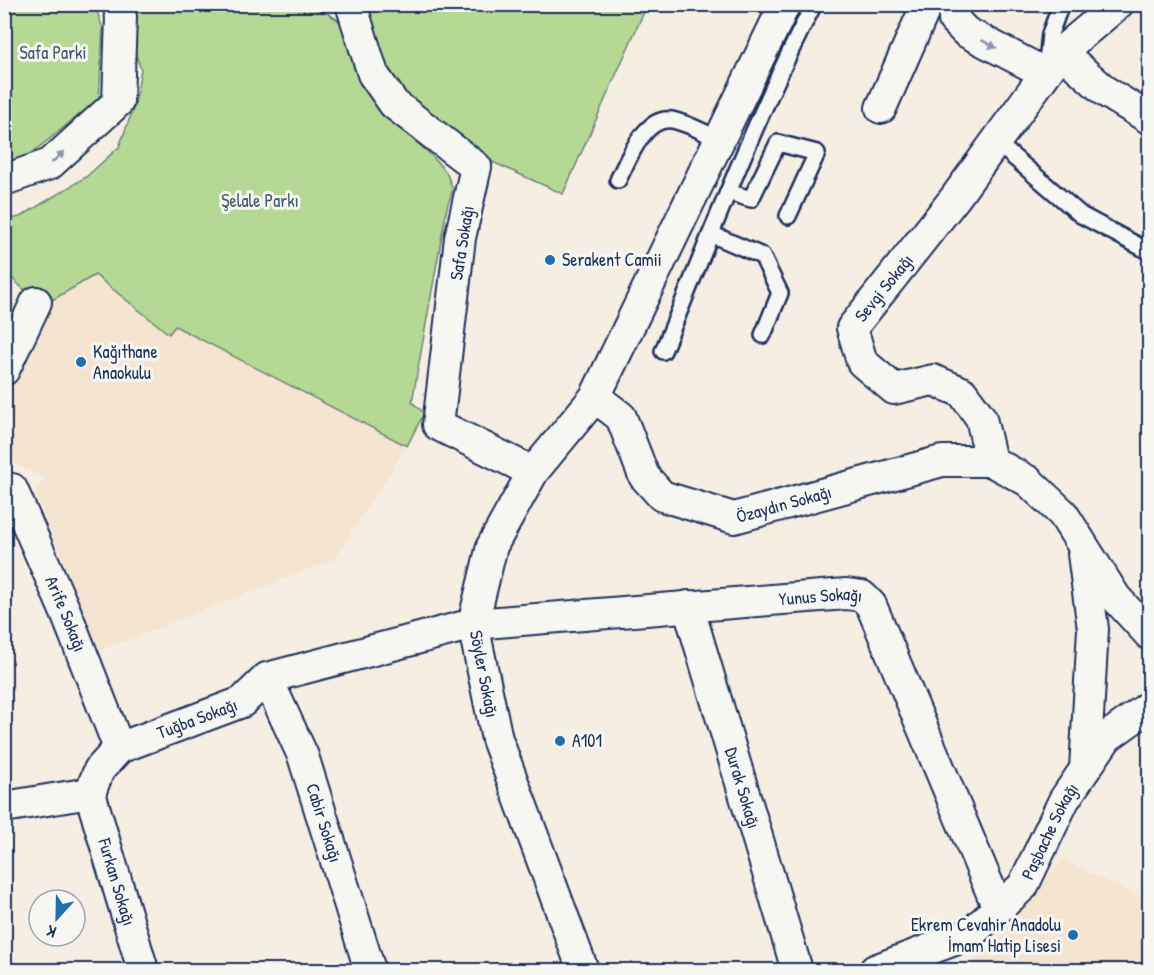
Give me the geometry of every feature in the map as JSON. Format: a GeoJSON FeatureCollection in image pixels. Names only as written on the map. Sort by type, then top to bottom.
{"type":"FeatureCollection","features":[{"type":"Feature","properties":{"kind":"street"},"geometry":{"type":"LineString","coordinates":[[4,180],[50,164],[118,102],[121,17],[118,4]]}},
{"type":"Feature","properties":{"kind":"street","name":"Safa Sokağı"},"geometry":{"type":"LineString","coordinates":[[351,4],[373,74],[394,104],[476,166],[460,238],[438,425],[533,472]]}},
{"type":"Feature","properties":{"kind":"street"},"geometry":{"type":"LineString","coordinates":[[595,398],[785,4]]}},
{"type":"Feature","properties":{"kind":"street"},"geometry":{"type":"LineString","coordinates":[[881,108],[927,4]]}},
{"type":"Feature","properties":{"kind":"street"},"geometry":{"type":"LineString","coordinates":[[954,4],[954,20],[966,32],[1053,62],[1149,119]]}},
{"type":"Feature","properties":{"kind":"street","name":"Sevgi Sokağı"},"geometry":{"type":"LineString","coordinates":[[992,460],[981,418],[962,392],[933,380],[894,389],[862,362],[852,328],[955,198],[1053,62],[1118,4]]}},
{"type":"Feature","properties":{"kind":"street"},"geometry":{"type":"LineString","coordinates":[[4,370],[36,302]]}},
{"type":"Feature","properties":{"kind":"street","name":"Söyler Sokağı"},"geometry":{"type":"LineString","coordinates":[[583,970],[497,739],[473,624],[492,546],[533,472],[595,398]]}},
{"type":"Feature","properties":{"kind":"street","name":"Özaydın Sokağı"},"geometry":{"type":"LineString","coordinates":[[595,398],[621,417],[644,476],[663,496],[734,518],[942,461],[992,460]]}},
{"type":"Feature","properties":{"kind":"street"},"geometry":{"type":"LineString","coordinates":[[992,460],[1028,481],[1063,514],[1116,598],[1149,635]]}},
{"type":"Feature","properties":{"kind":"street","name":"Arife Sokağı"},"geometry":{"type":"LineString","coordinates":[[4,488],[12,489],[21,509],[120,748]]}},
{"type":"Feature","properties":{"kind":"street"},"geometry":{"type":"LineString","coordinates":[[1082,543],[1093,629],[1085,769]]}},
{"type":"Feature","properties":{"kind":"street","name":"Yunus Sokağı"},"geometry":{"type":"LineString","coordinates":[[473,624],[846,594],[862,596],[871,604],[998,908]]}},
{"type":"Feature","properties":{"kind":"street","name":"Durak Sokağı"},"geometry":{"type":"LineString","coordinates":[[688,606],[797,970]]}},
{"type":"Feature","properties":{"kind":"street","name":"Tuğba Sokağı"},"geometry":{"type":"LineString","coordinates":[[90,793],[99,770],[120,748],[242,702],[267,678],[473,624]]}},
{"type":"Feature","properties":{"kind":"street","name":"Cabir Sokağı"},"geometry":{"type":"LineString","coordinates":[[267,678],[303,756],[370,970]]}},
{"type":"Feature","properties":{"kind":"street","name":"Paşbache Sokağı"},"geometry":{"type":"LineString","coordinates":[[875,970],[970,934],[1023,885],[1064,800],[1107,737],[1149,706]]}},
{"type":"Feature","properties":{"kind":"street"},"geometry":{"type":"LineString","coordinates":[[4,807],[90,793]]}},
{"type":"Feature","properties":{"kind":"street","name":"Furkan Sokağı"},"geometry":{"type":"LineString","coordinates":[[90,793],[143,970]]}},
{"type":"Feature","properties":{"kind":"lane"},"geometry":{"type":"LineString","coordinates":[[663,351],[728,192],[794,43],[814,4]]}},
{"type":"Feature","properties":{"kind":"lane"},"geometry":{"type":"LineString","coordinates":[[1053,62],[1050,34],[1061,4]]}},
{"type":"Feature","properties":{"kind":"lane"},"geometry":{"type":"LineString","coordinates":[[618,180],[636,144],[650,126],[669,119],[720,140]]}},
{"type":"Feature","properties":{"kind":"lane"},"geometry":{"type":"LineString","coordinates":[[996,142],[1081,215],[1149,252]]}},
{"type":"Feature","properties":{"kind":"lane"},"geometry":{"type":"LineString","coordinates":[[728,192],[751,199],[778,143],[817,153],[789,216]]}},
{"type":"Feature","properties":{"kind":"lane"},"geometry":{"type":"LineString","coordinates":[[711,234],[762,256],[780,293],[763,335]]}},
{"type":"Feature","properties":{"kind":"shaded area"},"geometry":{"type":"Polygon","coordinates":[[[95,275],[168,334],[175,326],[407,446],[334,559],[99,651],[35,491],[45,478],[5,460],[5,390],[42,306],[95,275]]]}},
{"type":"Feature","properties":{"kind":"shaded area","name":"Ekrem Cevahir Anadolu İmam Hatip Lisesi"},"geometry":{"type":"Polygon","coordinates":[[[1063,860],[1138,896],[1149,904],[1149,970],[959,970],[969,967],[1063,860]]]}},
{"type":"Feature","properties":{"kind":"green space","name":"Şelale Parkı"},"geometry":{"type":"Polygon","coordinates":[[[301,4],[327,13],[343,23],[365,89],[389,118],[431,155],[446,172],[453,189],[447,207],[412,402],[424,413],[407,446],[175,326],[169,334],[95,275],[42,306],[5,272],[4,220],[20,217],[86,177],[119,147],[135,104],[141,69],[127,32],[129,5],[301,4]]]}},
{"type":"Feature","properties":{"kind":"green space"},"geometry":{"type":"Polygon","coordinates":[[[363,4],[647,5],[563,194],[457,146],[395,94],[363,4]]]}},
{"type":"Feature","properties":{"kind":"green space","name":"Safa Parki"},"geometry":{"type":"Polygon","coordinates":[[[5,5],[95,5],[103,29],[99,99],[28,156],[5,163],[5,5]]]}},
{"type":"Feature","properties":{"kind":"place","name":"Serakent Camii"},"geometry":{"type":"Point","coordinates":[550,260]}},
{"type":"Feature","properties":{"kind":"place","name":"Kağıthane Anaokulu"},"geometry":{"type":"Point","coordinates":[81,362]}},
{"type":"Feature","properties":{"kind":"place","name":"A101"},"geometry":{"type":"Point","coordinates":[560,741]}},
{"type":"Feature","properties":{"kind":"place","name":"Ekrem Cevahir Anadolu İmam Hatip Lisesi"},"geometry":{"type":"Point","coordinates":[1073,935]}}]}
